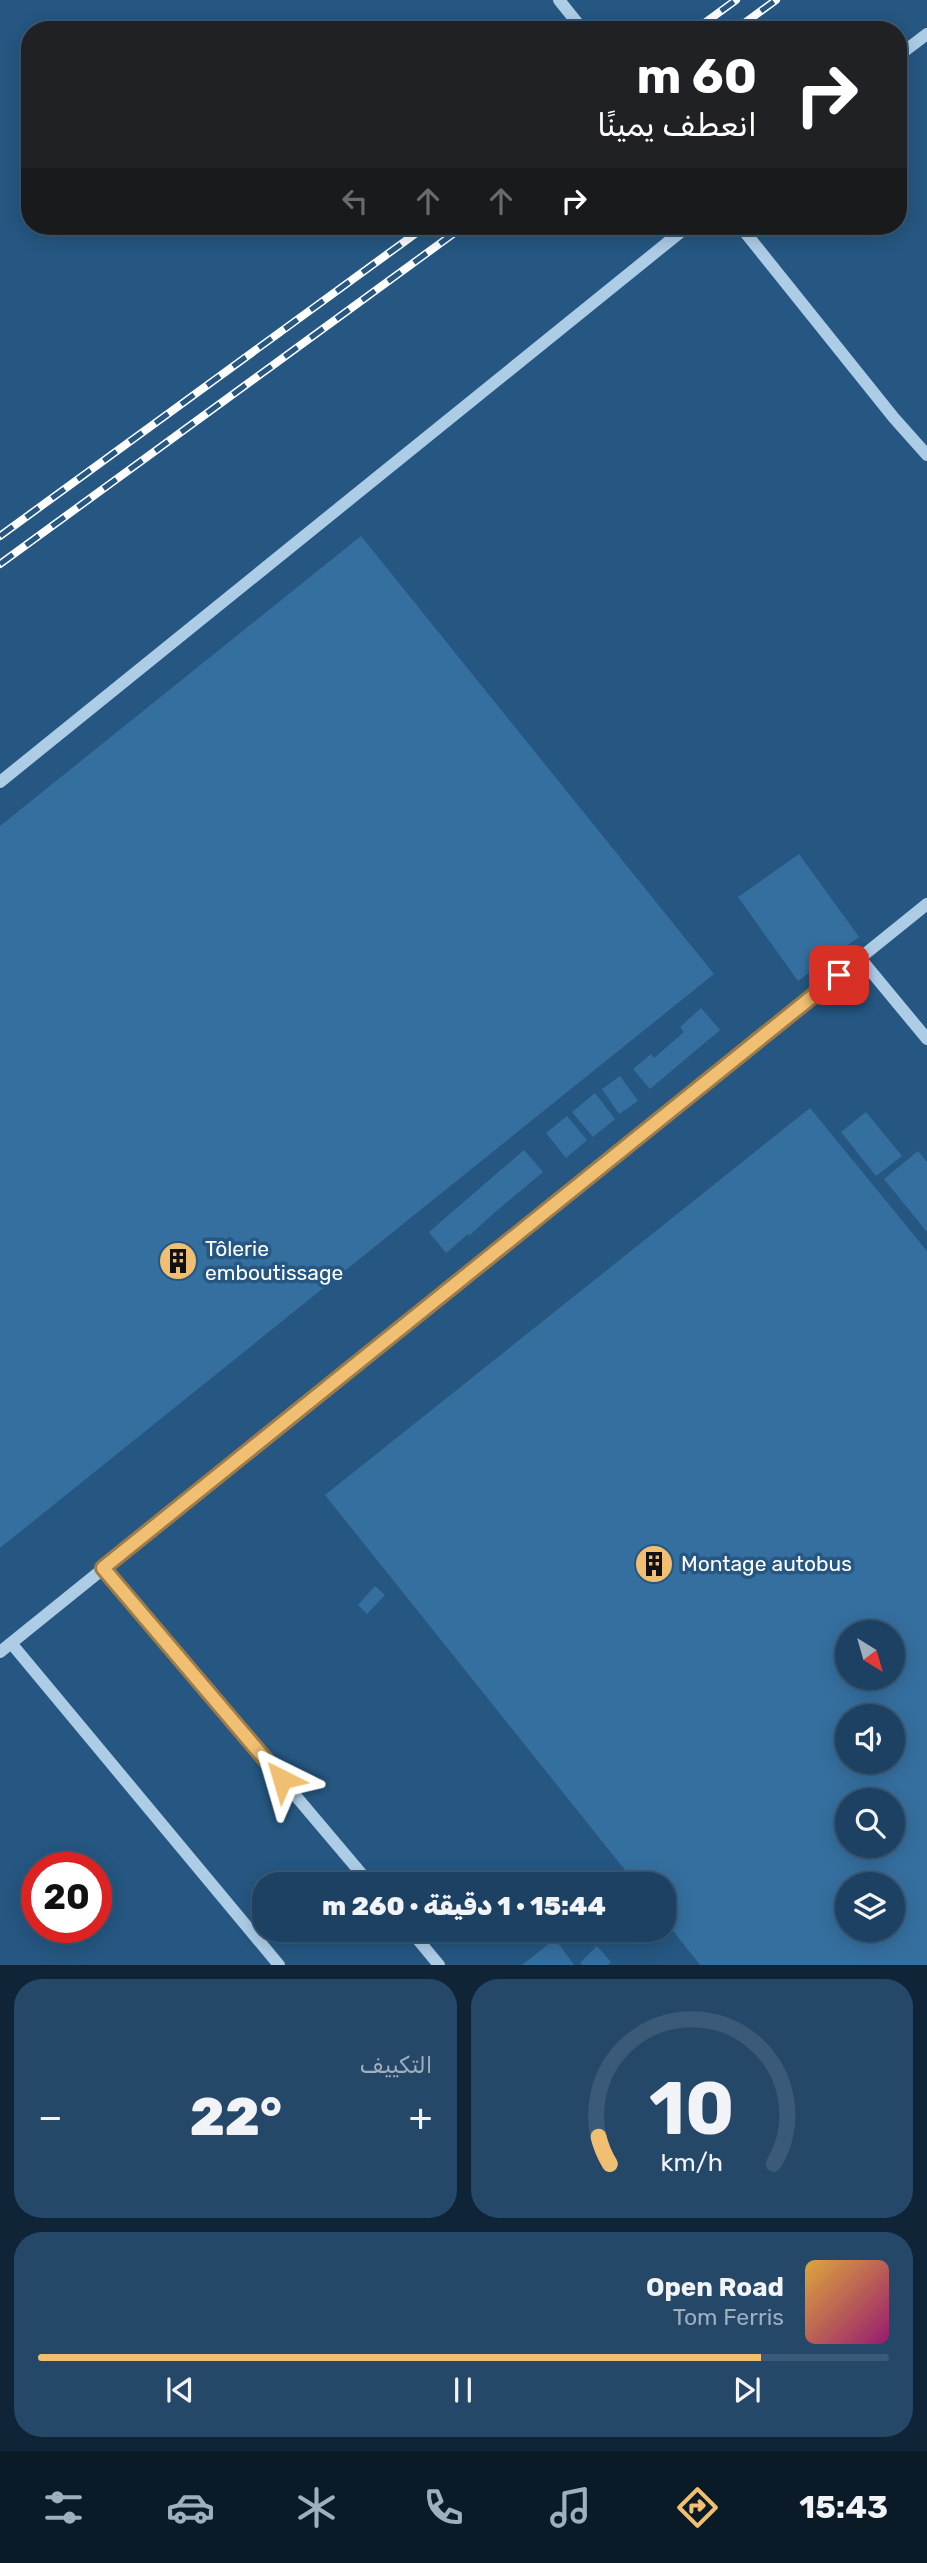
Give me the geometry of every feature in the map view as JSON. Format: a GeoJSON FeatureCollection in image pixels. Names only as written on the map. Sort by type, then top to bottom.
{"type":"FeatureCollection","features":[{"type":"Feature","properties":{"kind":"lane"},"geometry":{"type":"LineString","coordinates":[[559,0],[576,21]]}},
{"type":"Feature","properties":{"kind":"lane"},"geometry":{"type":"LineString","coordinates":[[907,49],[927,34]]}},
{"type":"Feature","properties":{"kind":"lane"},"geometry":{"type":"LineString","coordinates":[[0,782],[677,235]]}},
{"type":"Feature","properties":{"kind":"lane"},"geometry":{"type":"LineString","coordinates":[[747,235],[894,418],[927,455]]}},
{"type":"Feature","properties":{"kind":"lane"},"geometry":{"type":"LineString","coordinates":[[0,1652],[927,904]]}},
{"type":"Feature","properties":{"kind":"lane"},"geometry":{"type":"LineString","coordinates":[[860,958],[927,1039]]}},
{"type":"Feature","properties":{"kind":"lane"},"geometry":{"type":"LineString","coordinates":[[103,1568],[360,1872]]}},
{"type":"Feature","properties":{"kind":"lane"},"geometry":{"type":"LineString","coordinates":[[11,1643],[279,1965]]}},
{"type":"Feature","properties":{"kind":"lane"},"geometry":{"type":"LineString","coordinates":[[420,1942],[439,1965]]}},
{"type":"Feature","properties":{"kind":"building","name":"Tôlerie emboutissage"},"geometry":{"type":"Polygon","coordinates":[[[361,536],[714,974],[0,1548],[0,826],[361,536]]]}},
{"type":"Feature","properties":{"kind":"building"},"geometry":{"type":"Polygon","coordinates":[[[799,854],[859,937],[798,981],[738,897],[799,854]]]}},
{"type":"Feature","properties":{"kind":"building"},"geometry":{"type":"Polygon","coordinates":[[[701,1008],[720,1030],[650,1089],[633,1069],[651,1054],[654,1058],[684,1032],[680,1027],[701,1008]]]}},
{"type":"Feature","properties":{"kind":"building"},"geometry":{"type":"Polygon","coordinates":[[[620,1076],[638,1101],[619,1114],[602,1089],[620,1076]]]}},
{"type":"Feature","properties":{"kind":"building"},"geometry":{"type":"Polygon","coordinates":[[[595,1093],[615,1119],[593,1137],[572,1112],[595,1093]]]}},
{"type":"Feature","properties":{"kind":"building","name":"Montage autobus"},"geometry":{"type":"Polygon","coordinates":[[[810,1108],[927,1251],[927,1965],[700,1965],[676,1935],[676,1872],[627,1872],[325,1495],[810,1108]]]}},
{"type":"Feature","properties":{"kind":"building"},"geometry":{"type":"Polygon","coordinates":[[[866,1112],[902,1156],[876,1176],[841,1132],[866,1112]]]}},
{"type":"Feature","properties":{"kind":"building"},"geometry":{"type":"Polygon","coordinates":[[[567,1116],[587,1140],[566,1158],[546,1133],[567,1116]]]}},
{"type":"Feature","properties":{"kind":"building"},"geometry":{"type":"Polygon","coordinates":[[[524,1150],[543,1172],[446,1253],[429,1232],[524,1150]]]}},
{"type":"Feature","properties":{"kind":"building"},"geometry":{"type":"Polygon","coordinates":[[[918,1151],[927,1162],[927,1232],[884,1179],[918,1151]]]}},
{"type":"Feature","properties":{"kind":"building"},"geometry":{"type":"Polygon","coordinates":[[[375,1586],[385,1595],[367,1614],[358,1605],[375,1586]]]}},
{"type":"Feature","properties":{"kind":"building"},"geometry":{"type":"Polygon","coordinates":[[[551,1942],[557,1942],[574,1965],[522,1965],[551,1942]]]}},
{"type":"Feature","properties":{"kind":"building"},"geometry":{"type":"Polygon","coordinates":[[[597,1946],[611,1962],[608,1965],[582,1965],[580,1963],[597,1946]]]}},
{"type":"Feature","properties":{"kind":"railway"},"geometry":{"type":"LineString","coordinates":[[707,21],[736,0]]}},
{"type":"Feature","properties":{"kind":"railway"},"geometry":{"type":"LineString","coordinates":[[747,21],[776,0]]}},
{"type":"Feature","properties":{"kind":"railway"},"geometry":{"type":"LineString","coordinates":[[0,536],[414,235]]}},
{"type":"Feature","properties":{"kind":"railway"},"geometry":{"type":"LineString","coordinates":[[0,564],[452,235]]}},
{"type":"Feature","properties":{"kind":"place","name":"Tôlerie emboutissage"},"geometry":{"type":"Point","coordinates":[178,1261]}},
{"type":"Feature","properties":{"kind":"place","name":"Montage autobus"},"geometry":{"type":"Point","coordinates":[654,1564]}},
{"type":"Feature","properties":{"kind":"route"},"geometry":{"type":"LineString","coordinates":[[282,1779],[103,1568],[839,975]]}}]}
